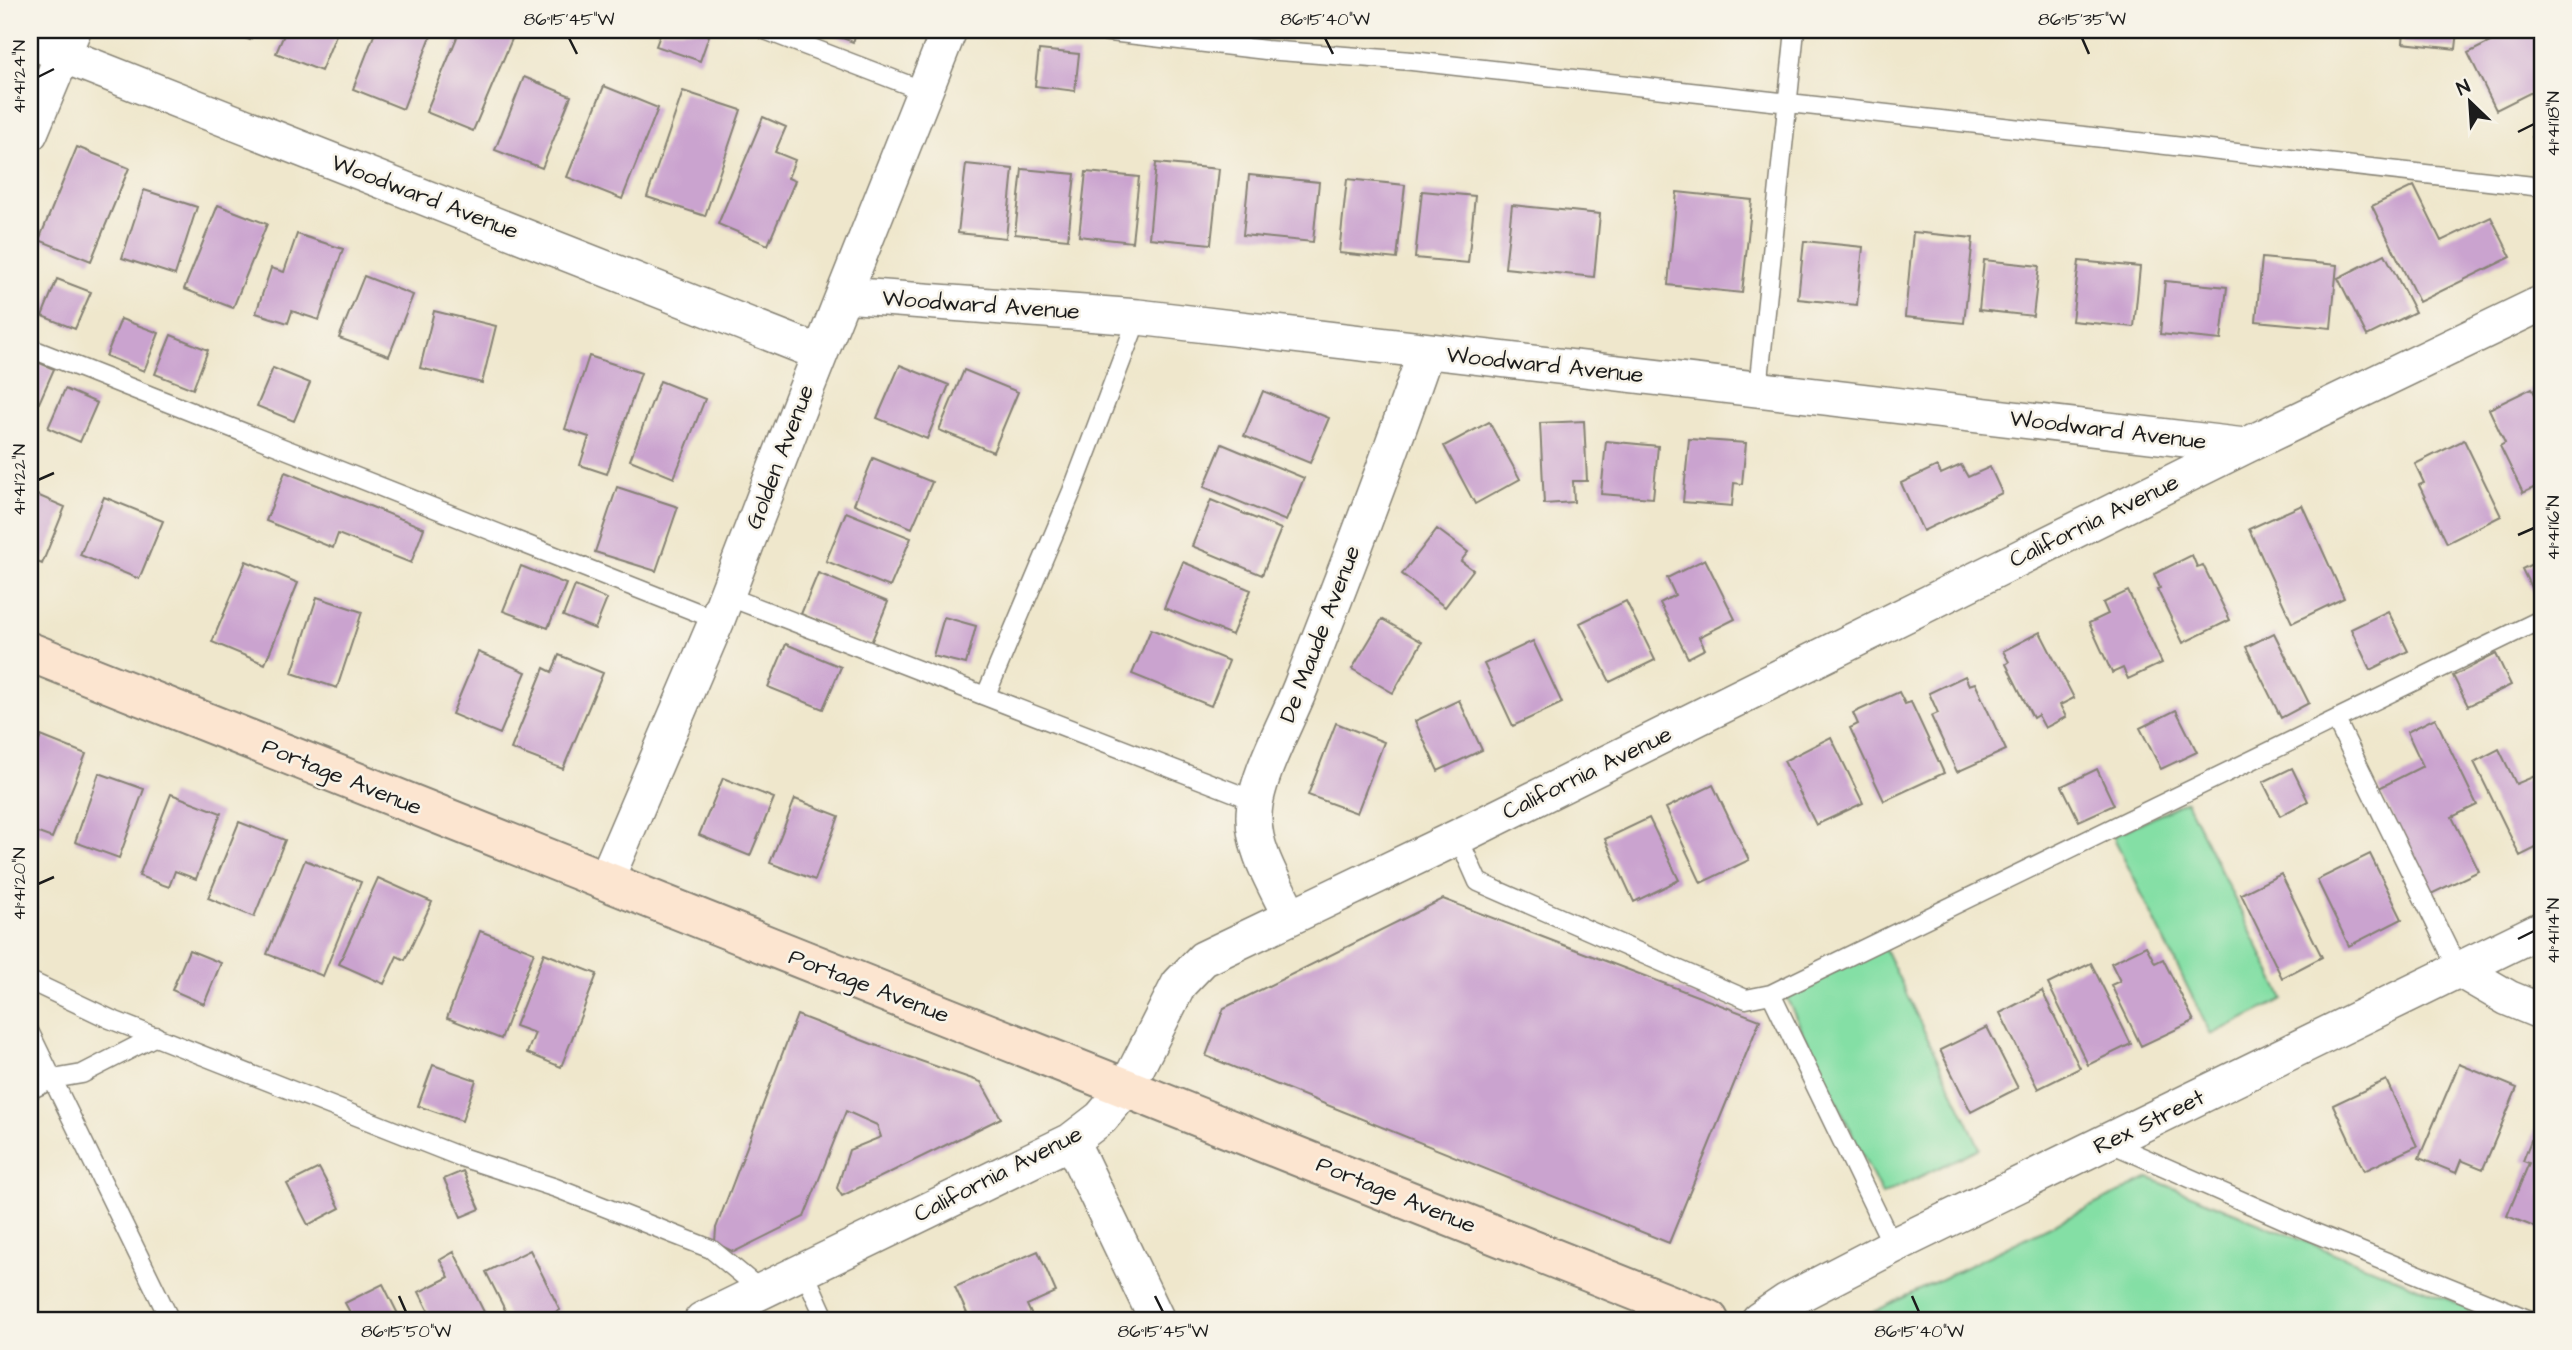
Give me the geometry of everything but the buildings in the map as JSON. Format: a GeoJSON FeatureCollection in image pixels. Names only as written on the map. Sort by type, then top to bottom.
{"type":"FeatureCollection","features":[{"type":"Feature","properties":{"kind":"main road","name":"Portage Avenue"},"geometry":{"type":"LineString","coordinates":[[30,652],[1709,1320]]}},
{"type":"Feature","properties":{"kind":"street","name":"Golden Avenue"},"geometry":{"type":"LineString","coordinates":[[605,882],[722,608],[949,30]]}},
{"type":"Feature","properties":{"kind":"street","name":"Woodward Avenue"},"geometry":{"type":"LineString","coordinates":[[30,40],[68,43],[820,353]]}},
{"type":"Feature","properties":{"kind":"street"},"geometry":{"type":"LineString","coordinates":[[30,133],[68,43]]}},
{"type":"Feature","properties":{"kind":"street","name":"Woodward Avenue"},"geometry":{"type":"LineString","coordinates":[[844,295],[1138,317],[2245,446]]}},
{"type":"Feature","properties":{"kind":"street","name":"California Avenue"},"geometry":{"type":"LineString","coordinates":[[702,1320],[1071,1141],[1101,1118],[1127,1087],[1179,984],[1203,959],[1458,837],[2245,446],[2542,303]]}},
{"type":"Feature","properties":{"kind":"street","name":"De Maude Avenue"},"geometry":{"type":"LineString","coordinates":[[1290,916],[1262,856],[1255,833],[1256,802],[1262,779],[1300,689],[1426,351]]}},
{"type":"Feature","properties":{"kind":"street","name":"Rex Street"},"geometry":{"type":"LineString","coordinates":[[1759,1320],[1787,1301],[1893,1246],[2542,929]]}},
{"type":"Feature","properties":{"kind":"street"},"geometry":{"type":"LineString","coordinates":[[2458,970],[2508,998],[2542,1012]]}},
{"type":"Feature","properties":{"kind":"street"},"geometry":{"type":"LineString","coordinates":[[1071,1141],[1157,1320]]}},
{"type":"Feature","properties":{"kind":"lane"},"geometry":{"type":"LineString","coordinates":[[765,30],[924,91]]}},
{"type":"Feature","properties":{"kind":"lane"},"geometry":{"type":"LineString","coordinates":[[1093,30],[1266,50],[1412,61],[1787,105],[2241,152],[2542,187]]}},
{"type":"Feature","properties":{"kind":"lane"},"geometry":{"type":"LineString","coordinates":[[1758,388],[1795,30]]}},
{"type":"Feature","properties":{"kind":"lane"},"geometry":{"type":"LineString","coordinates":[[986,695],[1072,491],[1138,317]]}},
{"type":"Feature","properties":{"kind":"lane"},"geometry":{"type":"LineString","coordinates":[[30,348],[722,608],[986,695],[1256,802]]}},
{"type":"Feature","properties":{"kind":"lane"},"geometry":{"type":"LineString","coordinates":[[1458,837],[1478,882],[1746,999],[1771,994],[2542,618]]}},
{"type":"Feature","properties":{"kind":"lane"},"geometry":{"type":"LineString","coordinates":[[2336,720],[2458,970]]}},
{"type":"Feature","properties":{"kind":"lane"},"geometry":{"type":"LineString","coordinates":[[30,981],[110,1019],[461,1157],[556,1188],[711,1250],[762,1291]]}},
{"type":"Feature","properties":{"kind":"lane"},"geometry":{"type":"LineString","coordinates":[[1771,994],[1893,1246]]}},
{"type":"Feature","properties":{"kind":"lane"},"geometry":{"type":"LineString","coordinates":[[30,1033],[170,1320]]}},
{"type":"Feature","properties":{"kind":"lane"},"geometry":{"type":"LineString","coordinates":[[30,1090],[53,1079],[82,1074],[156,1036]]}},
{"type":"Feature","properties":{"kind":"lane"},"geometry":{"type":"LineString","coordinates":[[2108,1142],[2308,1230],[2530,1320]]}},
{"type":"Feature","properties":{"kind":"lane"},"geometry":{"type":"LineString","coordinates":[[804,1271],[826,1320]]}},
{"type":"Feature","properties":{"kind":"green space"},"geometry":{"type":"Polygon","coordinates":[[[2186,801],[2284,999],[2211,1035],[2113,836],[2186,801]]]}},
{"type":"Feature","properties":{"kind":"green space"},"geometry":{"type":"Polygon","coordinates":[[[1884,947],[1980,1148],[1882,1195],[1785,995],[1884,947]]]}},
{"type":"Feature","properties":{"kind":"green space"},"geometry":{"type":"Polygon","coordinates":[[[2149,1178],[2499,1320],[1857,1320],[2149,1178]]]}}]}
